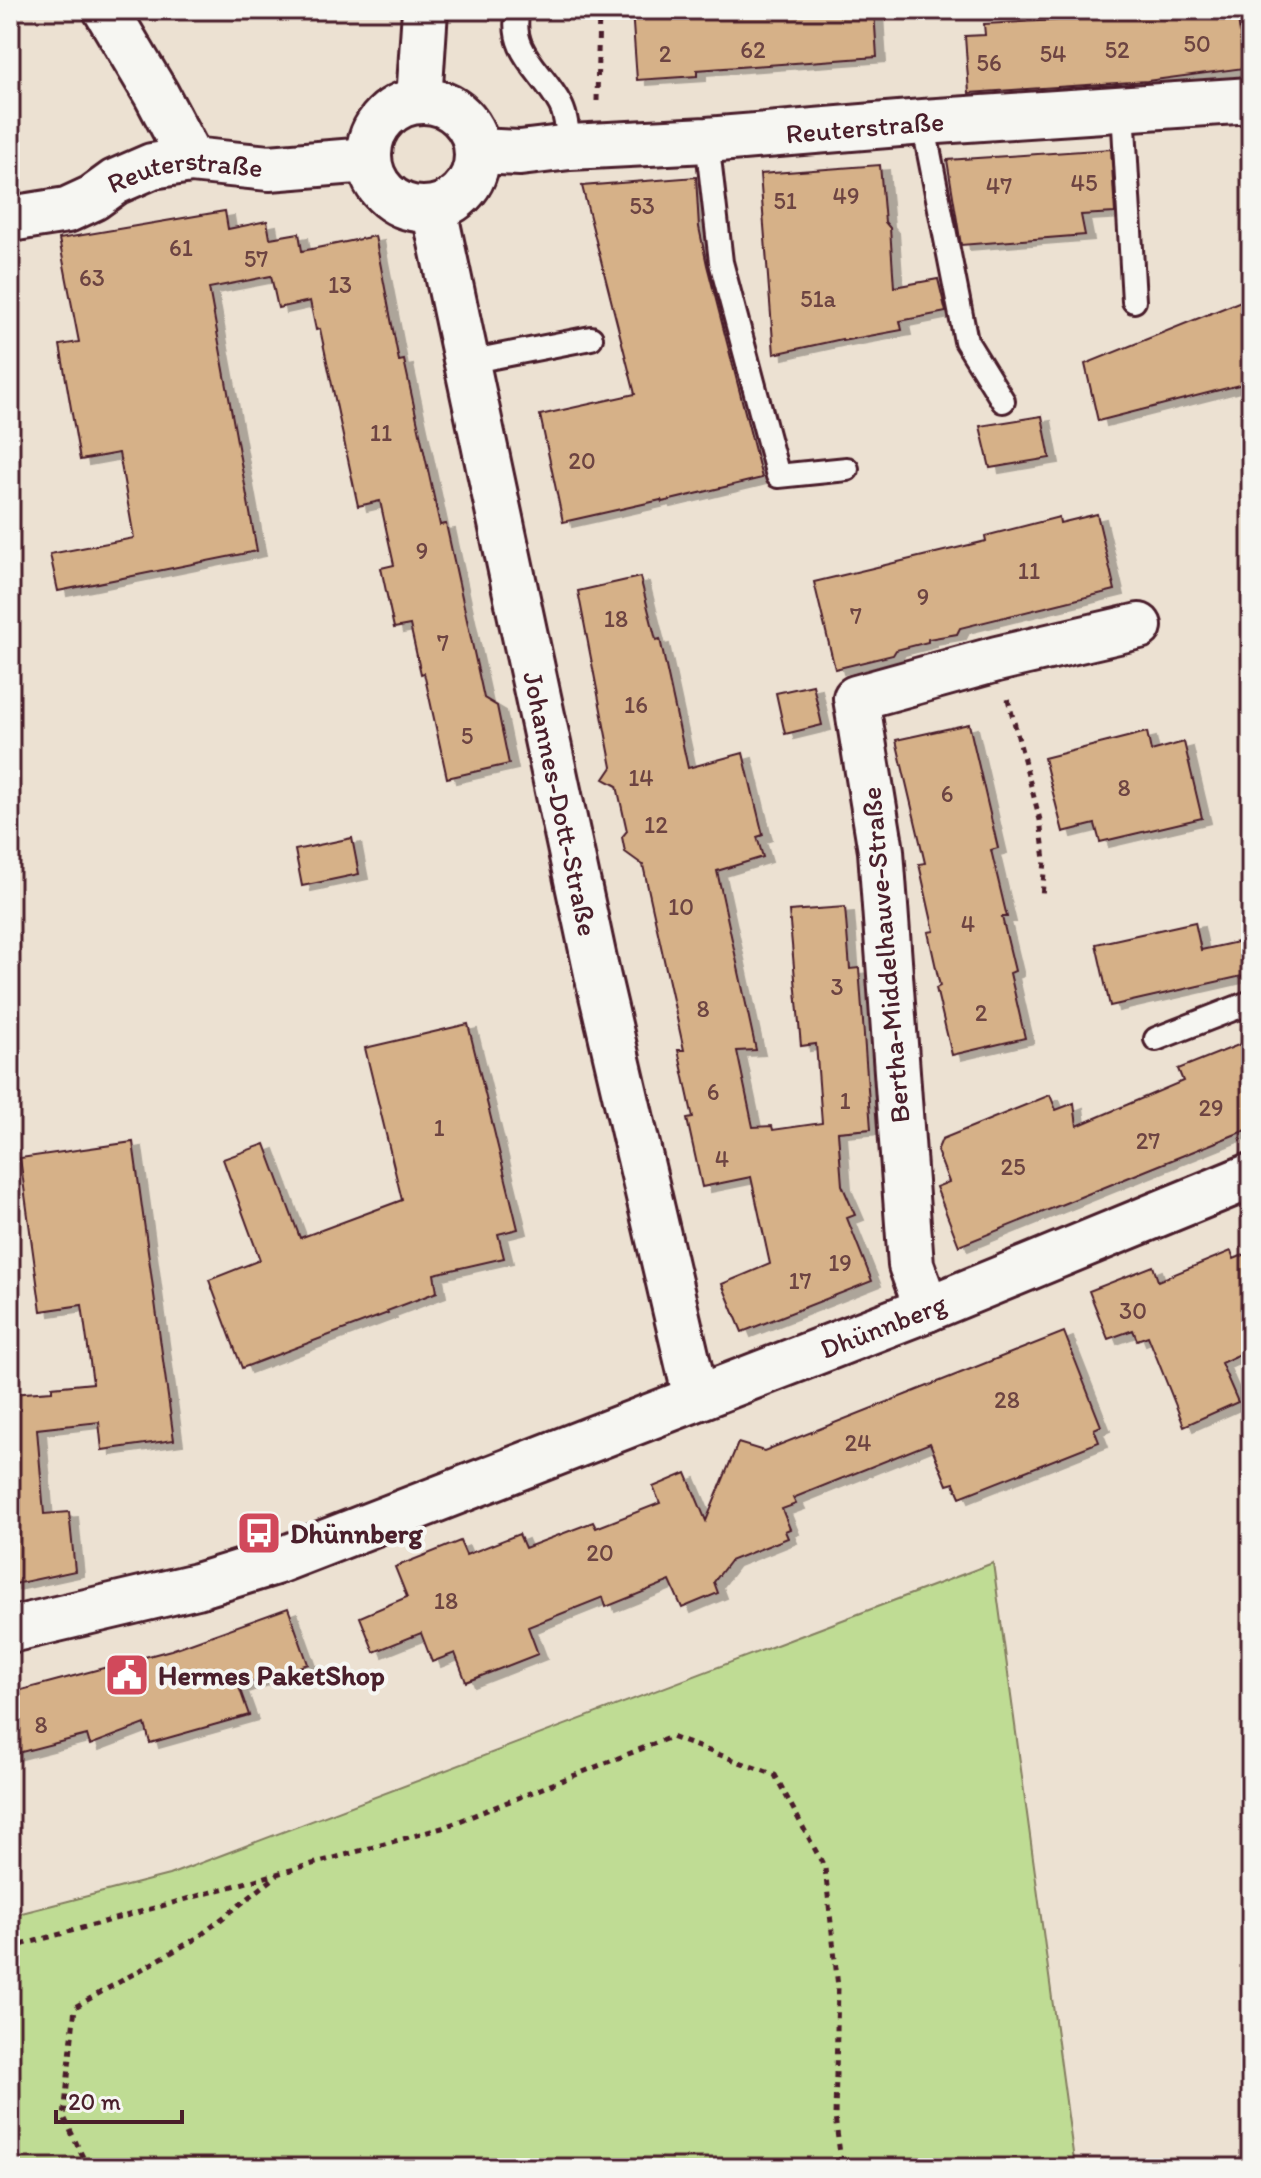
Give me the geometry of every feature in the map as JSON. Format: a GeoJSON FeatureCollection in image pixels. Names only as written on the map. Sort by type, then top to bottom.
{"type":"FeatureCollection","features":[{"type":"Feature","properties":{"kind":"street"},"geometry":{"type":"LineString","coordinates":[[106,10],[191,160]]}},
{"type":"Feature","properties":{"kind":"street"},"geometry":{"type":"LineString","coordinates":[[419,101],[425,10]]}},
{"type":"Feature","properties":{"kind":"street","name":"Reuterstraße"},"geometry":{"type":"LineString","coordinates":[[478,151],[520,153],[583,146],[707,140],[1251,100]]}},
{"type":"Feature","properties":{"kind":"street"},"geometry":{"type":"LineString","coordinates":[[419,101],[433,102],[459,114],[468,125],[478,151],[473,179],[465,191],[454,201],[434,209],[406,208],[387,197],[378,186],[368,160],[374,132],[381,120],[404,104],[419,101]]}},
{"type":"Feature","properties":{"kind":"street","name":"Reuterstraße"},"geometry":{"type":"LineString","coordinates":[[10,219],[67,210],[93,198],[115,182],[152,166],[191,160],[269,168],[368,160]]}},
{"type":"Feature","properties":{"kind":"street","name":"Johannes-Dott-Straße"},"geometry":{"type":"LineString","coordinates":[[434,209],[601,993],[696,1398]]}},
{"type":"Feature","properties":{"kind":"street","name":"Bertha-Middelhauve-Straße"},"geometry":{"type":"LineString","coordinates":[[927,1309],[911,1265],[881,851],[856,698],[997,659],[1139,626]]}},
{"type":"Feature","properties":{"kind":"street","name":"Dhünnberg"},"geometry":{"type":"LineString","coordinates":[[10,1630],[197,1586],[275,1562],[927,1309],[1251,1176]]}},
{"type":"Feature","properties":{"kind":"lane"},"geometry":{"type":"LineString","coordinates":[[518,10],[514,27],[523,54],[544,79],[583,146]]}},
{"type":"Feature","properties":{"kind":"lane"},"geometry":{"type":"LineString","coordinates":[[1123,109],[1134,301]]}},
{"type":"Feature","properties":{"kind":"lane"},"geometry":{"type":"LineString","coordinates":[[923,122],[966,341],[1003,401]]}},
{"type":"Feature","properties":{"kind":"lane"},"geometry":{"type":"LineString","coordinates":[[707,140],[721,262],[778,476],[847,469]]}},
{"type":"Feature","properties":{"kind":"lane"},"geometry":{"type":"LineString","coordinates":[[468,362],[591,338]]}},
{"type":"Feature","properties":{"kind":"lane"},"geometry":{"type":"LineString","coordinates":[[1156,1039],[1251,1002]]}},
{"type":"Feature","properties":{"kind":"path"},"geometry":{"type":"LineString","coordinates":[[583,146],[599,10]]}},
{"type":"Feature","properties":{"kind":"path"},"geometry":{"type":"LineString","coordinates":[[997,659],[1040,820],[1045,860],[1042,897]]}},
{"type":"Feature","properties":{"kind":"path"},"geometry":{"type":"LineString","coordinates":[[10,1948],[442,1828],[671,1737],[775,1775],[825,1868],[838,1987],[835,2117],[842,2168]]}},
{"type":"Feature","properties":{"kind":"path"},"geometry":{"type":"LineString","coordinates":[[88,2168],[64,2117],[75,2007],[197,1938],[282,1871]]}},
{"type":"Feature","properties":{"kind":"green space"},"geometry":{"type":"Polygon","coordinates":[[[993,1563],[1075,2168],[10,2168],[10,1916],[169,1875],[993,1563]]]}},
{"type":"Feature","properties":{"kind":"building"},"geometry":{"type":"Polygon","coordinates":[[[632,10],[692,10],[693,18],[762,15],[762,10],[874,10],[877,57],[697,70],[697,76],[637,80],[632,10]]]}},
{"type":"Feature","properties":{"kind":"building"},"geometry":{"type":"Polygon","coordinates":[[[1075,10],[1237,10],[1244,68],[1147,81],[969,93],[965,36],[985,35],[984,24],[1076,19],[1075,10]]]}},
{"type":"Feature","properties":{"kind":"building"},"geometry":{"type":"Polygon","coordinates":[[[1111,149],[1115,213],[1081,215],[1085,235],[961,245],[947,160],[1111,149]]]}},
{"type":"Feature","properties":{"kind":"building"},"geometry":{"type":"Polygon","coordinates":[[[880,165],[885,222],[890,228],[894,287],[938,279],[946,312],[900,321],[902,330],[774,354],[760,174],[880,165]]]}},
{"type":"Feature","properties":{"kind":"building"},"geometry":{"type":"Polygon","coordinates":[[[696,177],[699,227],[707,265],[762,478],[563,522],[540,415],[635,394],[582,186],[696,177]]]}},
{"type":"Feature","properties":{"kind":"building"},"geometry":{"type":"Polygon","coordinates":[[[225,211],[228,229],[267,221],[270,238],[299,233],[302,251],[375,236],[399,361],[404,360],[440,525],[446,524],[484,698],[497,706],[509,764],[447,778],[410,625],[394,628],[381,568],[394,565],[380,501],[358,506],[320,329],[316,330],[310,301],[278,308],[271,276],[209,288],[257,551],[58,591],[50,554],[134,538],[119,453],[80,460],[60,345],[79,342],[59,239],[225,211]]]}},
{"type":"Feature","properties":{"kind":"building"},"geometry":{"type":"Polygon","coordinates":[[[1251,297],[1251,382],[1098,421],[1085,364],[1251,297]]]}},
{"type":"Feature","properties":{"kind":"building"},"geometry":{"type":"Polygon","coordinates":[[[1042,416],[1050,458],[990,468],[980,426],[1042,416]]]}},
{"type":"Feature","properties":{"kind":"building"},"geometry":{"type":"Polygon","coordinates":[[[1097,514],[1115,590],[960,628],[957,634],[928,639],[928,642],[896,650],[893,655],[835,669],[814,582],[986,541],[985,536],[1059,517],[1060,523],[1097,514]]]}},
{"type":"Feature","properties":{"kind":"building"},"geometry":{"type":"Polygon","coordinates":[[[640,577],[656,640],[660,639],[688,768],[743,753],[763,835],[757,837],[763,857],[717,871],[756,1050],[737,1051],[753,1127],[772,1126],[773,1130],[822,1123],[816,1044],[801,1046],[789,911],[845,907],[850,969],[859,968],[871,1129],[838,1132],[842,1185],[855,1215],[847,1218],[872,1281],[742,1332],[722,1284],[770,1264],[751,1177],[702,1187],[687,1119],[693,1118],[678,1050],[684,1050],[643,865],[625,852],[622,837],[627,831],[617,786],[604,779],[612,767],[578,591],[640,577]]]}},
{"type":"Feature","properties":{"kind":"building"},"geometry":{"type":"Polygon","coordinates":[[[813,685],[822,725],[785,734],[776,693],[813,685]]]}},
{"type":"Feature","properties":{"kind":"building"},"geometry":{"type":"Polygon","coordinates":[[[969,724],[998,848],[991,850],[1007,917],[1002,917],[1015,971],[1010,973],[1025,1038],[952,1055],[936,988],[940,986],[928,932],[934,931],[919,864],[925,863],[896,740],[969,724]]]}},
{"type":"Feature","properties":{"kind":"building"},"geometry":{"type":"Polygon","coordinates":[[[1147,732],[1151,751],[1184,742],[1202,818],[1100,842],[1095,824],[1063,832],[1044,758],[1147,732]]]}},
{"type":"Feature","properties":{"kind":"building"},"geometry":{"type":"Polygon","coordinates":[[[352,838],[359,874],[302,886],[295,850],[352,838]]]}},
{"type":"Feature","properties":{"kind":"building"},"geometry":{"type":"Polygon","coordinates":[[[1195,922],[1201,950],[1251,939],[1251,974],[1110,1006],[1096,944],[1195,922]]]}},
{"type":"Feature","properties":{"kind":"building"},"geometry":{"type":"Polygon","coordinates":[[[468,1024],[518,1229],[498,1234],[504,1258],[434,1274],[437,1292],[242,1368],[209,1280],[260,1260],[223,1159],[265,1144],[300,1238],[402,1200],[365,1048],[468,1024]]]}},
{"type":"Feature","properties":{"kind":"building"},"geometry":{"type":"Polygon","coordinates":[[[1251,1040],[1251,1128],[959,1246],[936,1187],[949,1182],[937,1151],[942,1139],[1050,1095],[1056,1110],[1074,1103],[1077,1126],[1183,1081],[1178,1069],[1251,1040]]]}},
{"type":"Feature","properties":{"kind":"building"},"geometry":{"type":"Polygon","coordinates":[[[133,1142],[174,1440],[102,1450],[99,1422],[37,1429],[44,1514],[69,1512],[75,1571],[10,1585],[10,1394],[52,1391],[52,1387],[93,1383],[82,1305],[41,1311],[20,1158],[133,1142]]]}},
{"type":"Feature","properties":{"kind":"building"},"geometry":{"type":"Polygon","coordinates":[[[1231,1251],[1234,1259],[1251,1252],[1251,1349],[1221,1363],[1238,1402],[1184,1426],[1148,1336],[1137,1340],[1133,1330],[1108,1339],[1089,1291],[1153,1266],[1158,1281],[1231,1251]]]}},
{"type":"Feature","properties":{"kind":"building"},"geometry":{"type":"Polygon","coordinates":[[[1064,1332],[1101,1426],[1094,1429],[1099,1442],[960,1497],[954,1483],[947,1485],[930,1443],[793,1498],[796,1504],[782,1509],[790,1529],[785,1531],[788,1538],[730,1561],[714,1582],[718,1593],[682,1608],[670,1581],[606,1607],[603,1597],[528,1627],[538,1654],[466,1682],[455,1653],[432,1662],[421,1633],[374,1652],[360,1617],[407,1597],[395,1567],[460,1541],[466,1555],[519,1534],[525,1548],[593,1522],[596,1528],[660,1503],[653,1487],[686,1473],[706,1521],[738,1443],[764,1451],[1064,1332]]]}},
{"type":"Feature","properties":{"kind":"building"},"geometry":{"type":"Polygon","coordinates":[[[288,1608],[308,1664],[239,1687],[249,1715],[150,1743],[145,1724],[90,1745],[87,1735],[10,1755],[10,1693],[171,1650],[288,1608]]]}},
{"type":"Feature","properties":{"kind":"place","name":"Dhünnberg"},"geometry":{"type":"Point","coordinates":[259,1533]}},
{"type":"Feature","properties":{"kind":"place","name":"Hermes PaketShop"},"geometry":{"type":"Point","coordinates":[127,1675]}}]}
